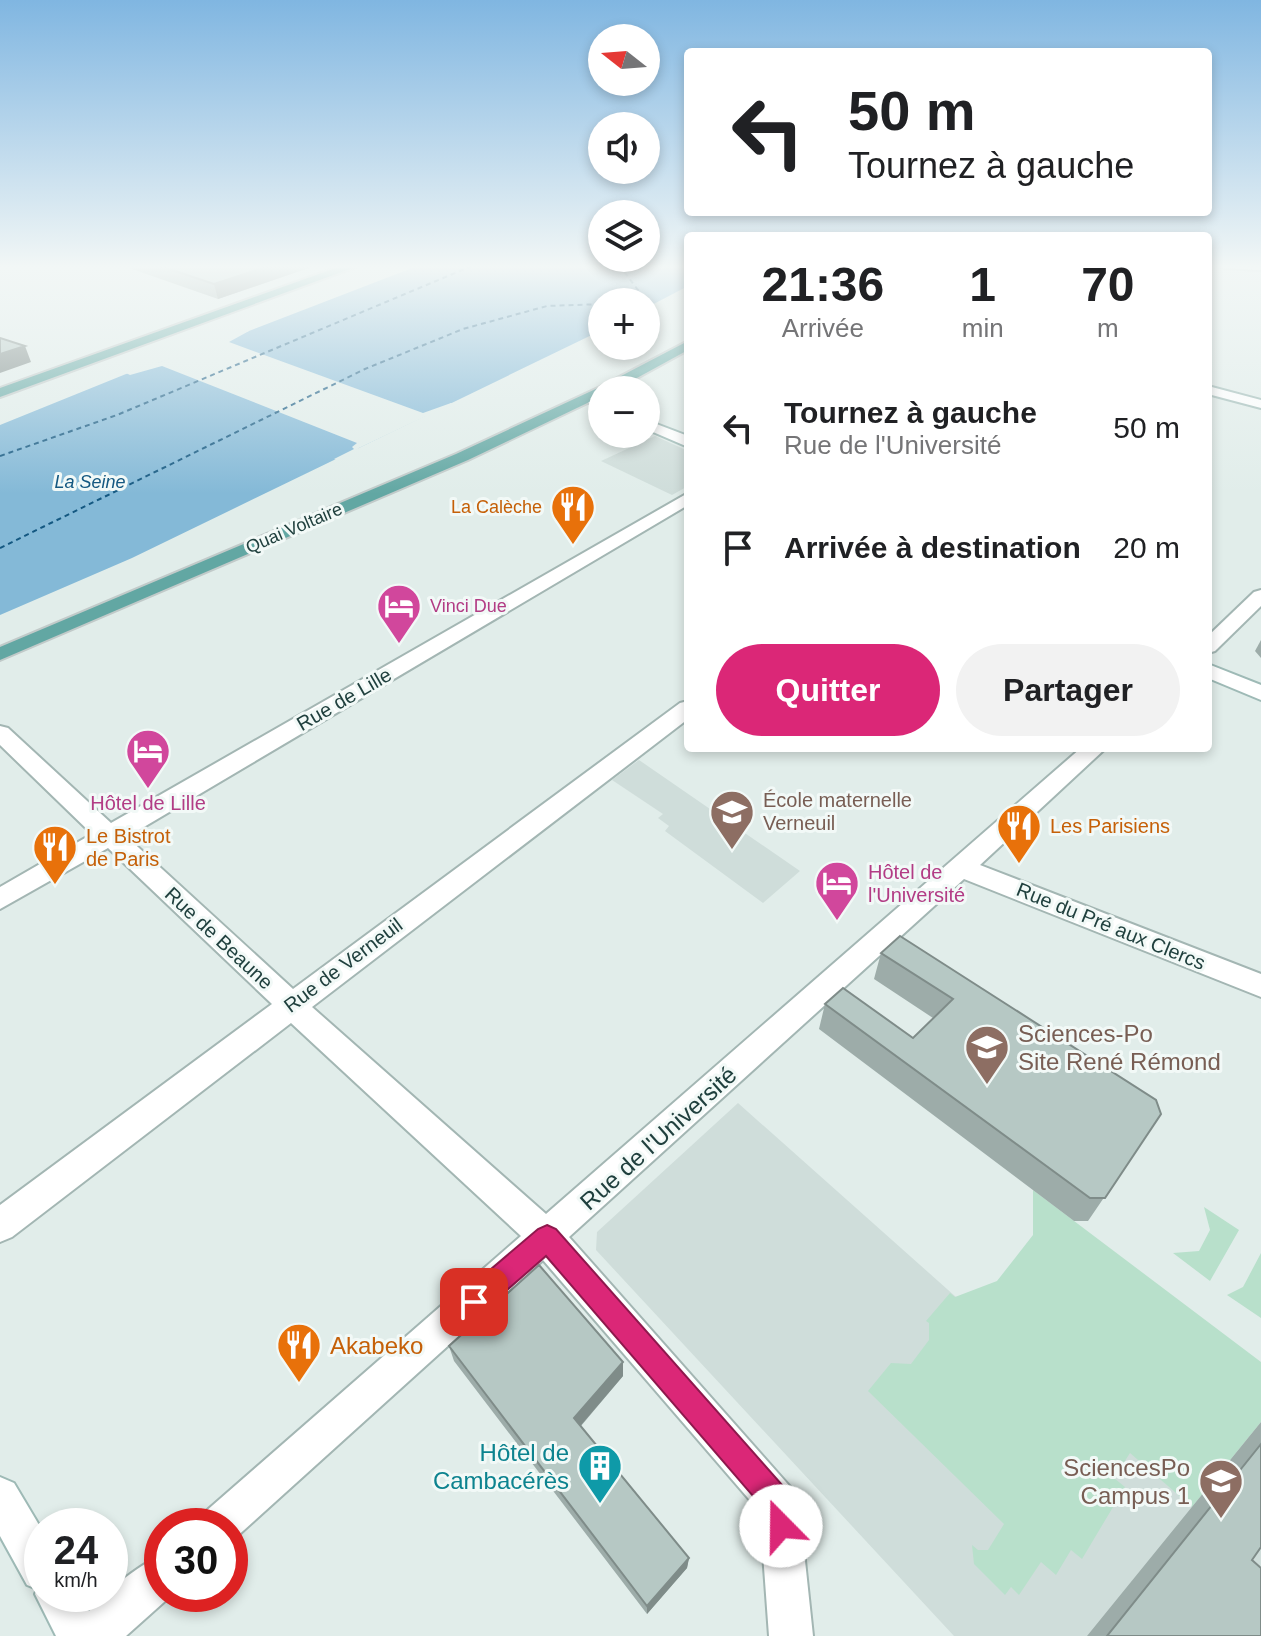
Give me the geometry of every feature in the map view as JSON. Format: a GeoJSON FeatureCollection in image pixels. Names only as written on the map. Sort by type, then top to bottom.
{"type":"FeatureCollection","features":[{"type":"Feature","properties":{"kind":"main road"},"geometry":{"type":"LineString","coordinates":[[0,393],[143,341]]}},
{"type":"Feature","properties":{"kind":"main road","name":"Quai Voltaire"},"geometry":{"type":"LineString","coordinates":[[631,376],[684,347]]}},
{"type":"Feature","properties":{"kind":"main road","name":"Quai Voltaire"},"geometry":{"type":"LineString","coordinates":[[0,654],[588,405]]}},
{"type":"Feature","properties":{"kind":"street"},"geometry":{"type":"LineString","coordinates":[[1212,391],[1261,404]]}},
{"type":"Feature","properties":{"kind":"street"},"geometry":{"type":"LineString","coordinates":[[660,430],[684,440]]}},
{"type":"Feature","properties":{"kind":"street","name":"Rue de Lille"},"geometry":{"type":"LineString","coordinates":[[0,899],[684,500]]}},
{"type":"Feature","properties":{"kind":"street"},"geometry":{"type":"LineString","coordinates":[[1212,643],[1261,596]]}},
{"type":"Feature","properties":{"kind":"street"},"geometry":{"type":"LineString","coordinates":[[1212,672],[1261,693]]}},
{"type":"Feature","properties":{"kind":"street","name":"Rue de Verneuil"},"geometry":{"type":"LineString","coordinates":[[0,1225],[684,711]]}},
{"type":"Feature","properties":{"kind":"street","name":"Rue de Beaune"},"geometry":{"type":"LineString","coordinates":[[0,733],[291,1005],[547,1238],[779,1504],[791,1636]]}},
{"type":"Feature","properties":{"kind":"street","name":"Rue de l'Université"},"geometry":{"type":"LineString","coordinates":[[240,1508],[1090,752]]}},
{"type":"Feature","properties":{"kind":"street","name":"Rue du Pré aux Clercs"},"geometry":{"type":"LineString","coordinates":[[960,867],[1261,986]]}},
{"type":"Feature","properties":{"kind":"street"},"geometry":{"type":"LineString","coordinates":[[0,1497],[24,1539]]}},
{"type":"Feature","properties":{"kind":"street"},"geometry":{"type":"LineString","coordinates":[[94,1636],[144,1592]]}},
{"type":"Feature","properties":{"kind":"street"},"geometry":{"type":"LineString","coordinates":[[66,1612],[80,1636]]}},
{"type":"Feature","properties":{"kind":"shaded area"},"geometry":{"type":"Polygon","coordinates":[[[660,438],[684,449],[684,488],[672,495],[601,461],[629,448],[660,448],[660,438]]]}},
{"type":"Feature","properties":{"kind":"shaded area","name":"École maternelle Verneuil"},"geometry":{"type":"Polygon","coordinates":[[[639,760],[800,871],[763,903],[665,831],[669,826],[658,818],[663,814],[612,780],[639,760]]]}},
{"type":"Feature","properties":{"kind":"shaded area"},"geometry":{"type":"Polygon","coordinates":[[[738,1103],[1192,1507],[1261,1423],[1261,1636],[954,1636],[596,1250],[597,1232],[738,1103]]]}},
{"type":"Feature","properties":{"kind":"green space"},"geometry":{"type":"Polygon","coordinates":[[[1033,1190],[1261,1362],[1261,1422],[1192,1507],[1130,1453],[1114,1478],[1125,1487],[1082,1559],[1071,1550],[1056,1575],[1041,1562],[1019,1595],[1011,1587],[1005,1595],[974,1564],[972,1545],[978,1550],[988,1550],[1004,1524],[868,1391],[891,1363],[911,1364],[929,1340],[929,1323],[926,1321],[950,1293],[955,1297],[997,1281],[1033,1235],[1033,1190]]]}},
{"type":"Feature","properties":{"kind":"green space"},"geometry":{"type":"Polygon","coordinates":[[[1204,1207],[1239,1230],[1210,1281],[1173,1253],[1199,1251],[1210,1230],[1204,1207]]]}},
{"type":"Feature","properties":{"kind":"green space"},"geometry":{"type":"Polygon","coordinates":[[[1261,1253],[1261,1318],[1227,1295],[1243,1287],[1261,1253]]]}},
{"type":"Feature","properties":{"kind":"water","name":"La Seine"},"geometry":{"type":"Polygon","coordinates":[[[221,341],[579,341],[132,558],[0,615],[0,425],[126,374],[221,341]]]}},
{"type":"Feature","properties":{"kind":"pier"},"geometry":{"type":"Polygon","coordinates":[[[211,341],[230,341],[423,413],[451,403],[460,406],[424,417],[359,448],[341,462],[334,459],[354,449],[352,447],[357,443],[162,366],[130,375],[122,371],[160,362],[211,341]]]}},
{"type":"Feature","properties":{"kind":"building"},"geometry":{"type":"Polygon","coordinates":[[[0,341],[25,346],[0,354],[0,341]]]}},
{"type":"Feature","properties":{"kind":"building","name":"Sciences-Po Site René Rémond"},"geometry":{"type":"Polygon","coordinates":[[[900,936],[1156,1100],[1161,1114],[1105,1198],[1090,1198],[825,1004],[843,988],[913,1038],[953,999],[881,953],[900,936]]]}},
{"type":"Feature","properties":{"kind":"building","name":"Hôtel de Cambacérès"},"geometry":{"type":"Polygon","coordinates":[[[539,1265],[623,1362],[574,1418],[689,1558],[647,1606],[449,1346],[539,1265]]]}},
{"type":"Feature","properties":{"kind":"building","name":"SciencesPo Campus 1"},"geometry":{"type":"Polygon","coordinates":[[[1261,1444],[1261,1547],[1252,1560],[1261,1568],[1261,1636],[1107,1636],[1261,1444]]]}},
{"type":"Feature","properties":{"kind":"ferry route"},"geometry":{"type":"LineString","coordinates":[[0,456],[117,415],[292,341]]}},
{"type":"Feature","properties":{"kind":"ferry route"},"geometry":{"type":"LineString","coordinates":[[0,548],[365,369],[433,341]]}},
{"type":"Feature","properties":{"kind":"place","name":"La Calèche"},"geometry":{"type":"Point","coordinates":[573,546]}},
{"type":"Feature","properties":{"kind":"place","name":"Vinci Due"},"geometry":{"type":"Point","coordinates":[399,645]}},
{"type":"Feature","properties":{"kind":"place","name":"Hôtel de Lille"},"geometry":{"type":"Point","coordinates":[148,790]}},
{"type":"Feature","properties":{"kind":"place","name":"École maternelle Verneuil"},"geometry":{"type":"Point","coordinates":[732,851]}},
{"type":"Feature","properties":{"kind":"place","name":"Les Parisiens"},"geometry":{"type":"Point","coordinates":[1019,865]}},
{"type":"Feature","properties":{"kind":"place","name":"Le Bistrot de Paris"},"geometry":{"type":"Point","coordinates":[55,886]}},
{"type":"Feature","properties":{"kind":"place","name":"Hôtel de l'Université"},"geometry":{"type":"Point","coordinates":[837,922]}},
{"type":"Feature","properties":{"kind":"place","name":"Sciences-Po Site René Rémond"},"geometry":{"type":"Point","coordinates":[987,1086]}},
{"type":"Feature","properties":{"kind":"place","name":"Akabeko"},"geometry":{"type":"Point","coordinates":[299,1384]}},
{"type":"Feature","properties":{"kind":"place","name":"Hôtel de Cambacérès"},"geometry":{"type":"Point","coordinates":[600,1505]}},
{"type":"Feature","properties":{"kind":"place","name":"SciencesPo Campus 1"},"geometry":{"type":"Point","coordinates":[1221,1520]}},
{"type":"Feature","properties":{"kind":"route"},"geometry":{"type":"LineString","coordinates":[[474,1302],[547,1238],[779,1504],[781,1526]]}}]}
